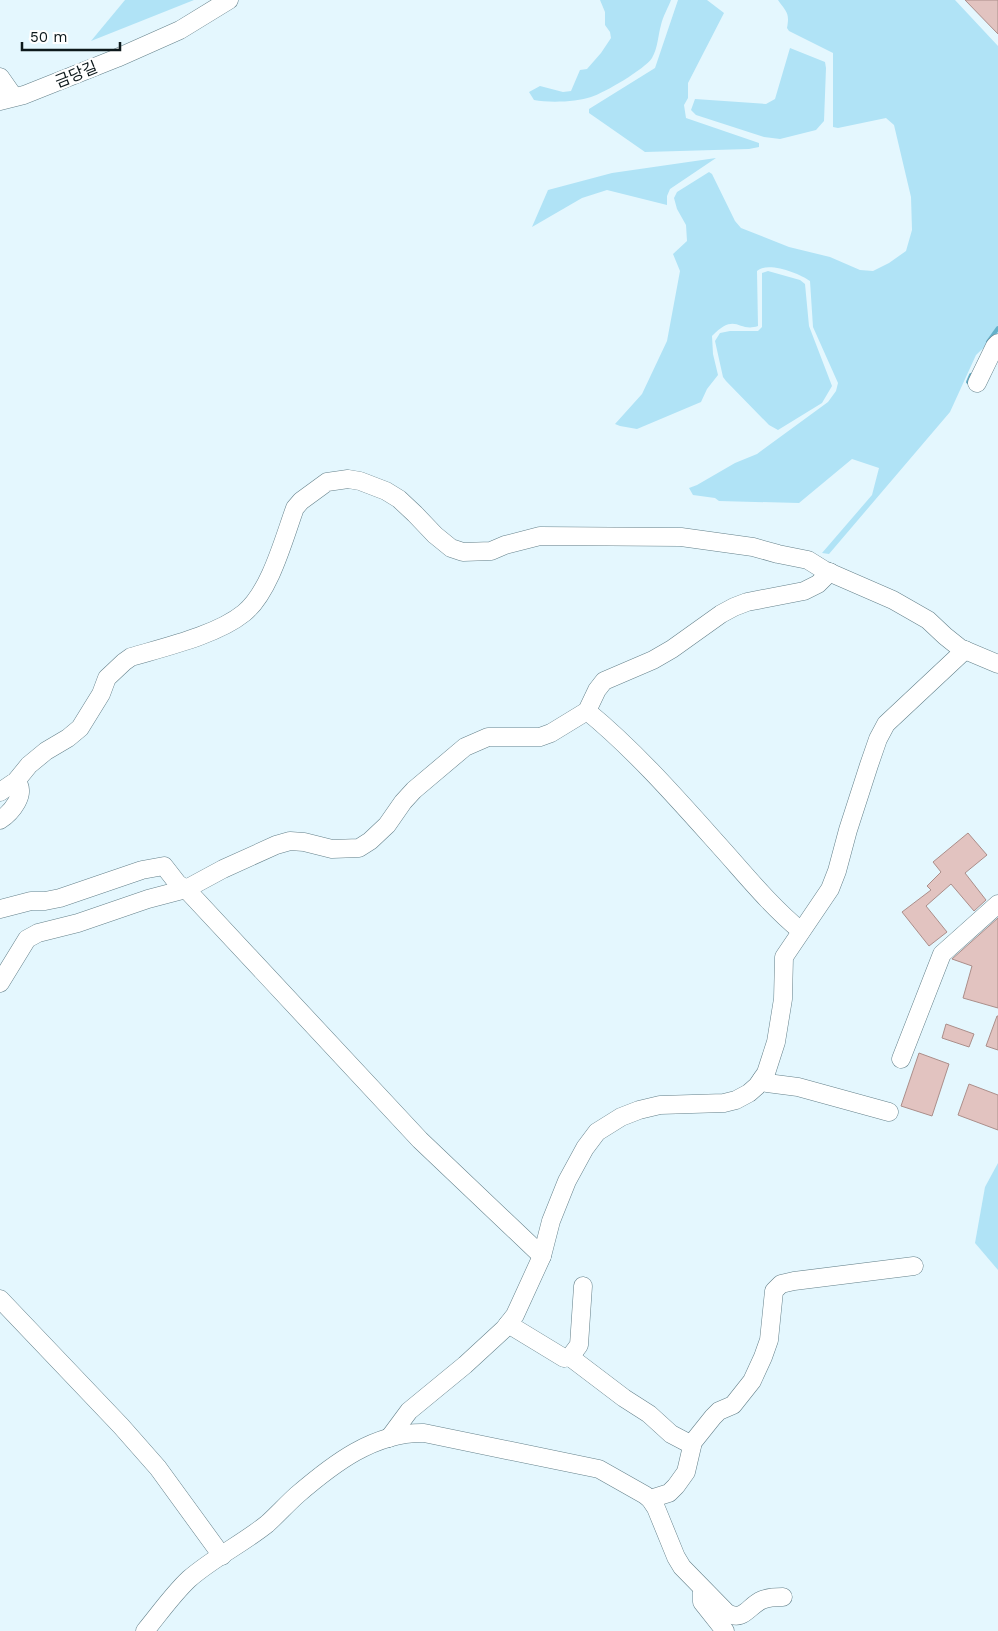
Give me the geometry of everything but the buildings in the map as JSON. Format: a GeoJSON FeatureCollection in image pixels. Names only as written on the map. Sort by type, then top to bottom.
{"type":"FeatureCollection","features":[{"type":"Feature","properties":{"kind":"street","name":"금당길"},"geometry":{"type":"LineString","coordinates":[[7,99],[117,58],[180,30],[229,0]]}},
{"type":"Feature","properties":{"kind":"street"},"geometry":{"type":"LineString","coordinates":[[0,77],[7,99]]}},
{"type":"Feature","properties":{"kind":"street"},"geometry":{"type":"LineString","coordinates":[[977,384],[998,343]]}},
{"type":"Feature","properties":{"kind":"street"},"geometry":{"type":"LineString","coordinates":[[0,792],[16,781],[29,765],[46,751],[68,738],[80,728],[101,694],[107,678],[124,662],[131,657],[213,631],[246,612],[256,600],[271,575],[295,508],[301,501],[327,482],[336,480],[360,480],[392,495],[451,548],[463,552],[491,550],[505,544],[540,536],[681,537],[754,546],[778,554],[808,560],[830,572],[894,600],[928,620],[945,636],[965,650],[998,664]]}},
{"type":"Feature","properties":{"kind":"street"},"geometry":{"type":"LineString","coordinates":[[0,983],[27,939],[38,933],[78,923],[148,899],[186,889],[232,865],[276,845],[290,841],[304,842],[332,850],[359,848],[370,841],[387,825],[414,790],[465,747],[488,737],[540,737],[552,733],[587,711],[597,690],[604,682],[653,660],[720,614],[747,602],[804,591],[818,584],[830,572]]}},
{"type":"Feature","properties":{"kind":"street"},"geometry":{"type":"LineString","coordinates":[[389,1438],[409,1411],[465,1366],[515,1315],[542,1256],[551,1221],[567,1181],[585,1148],[597,1132],[621,1117],[660,1105],[724,1103],[736,1100],[749,1094],[762,1079],[766,1073],[776,1042],[783,999],[784,957],[830,888],[878,739],[886,724],[965,650]]}},
{"type":"Feature","properties":{"kind":"street"},"geometry":{"type":"LineString","coordinates":[[587,711],[615,734],[683,805],[778,913],[801,931]]}},
{"type":"Feature","properties":{"kind":"street"},"geometry":{"type":"LineString","coordinates":[[0,820],[5,817],[20,796],[20,786],[16,781]]}},
{"type":"Feature","properties":{"kind":"street"},"geometry":{"type":"LineString","coordinates":[[0,909],[31,901],[60,898],[142,870],[164,866],[178,884],[186,889],[420,1140],[542,1256]]}},
{"type":"Feature","properties":{"kind":"street"},"geometry":{"type":"LineString","coordinates":[[901,1059],[942,954],[998,904]]}},
{"type":"Feature","properties":{"kind":"street"},"geometry":{"type":"LineString","coordinates":[[762,1079],[766,1083],[798,1087],[889,1112]]}},
{"type":"Feature","properties":{"kind":"street"},"geometry":{"type":"LineString","coordinates":[[650,1498],[669,1493],[676,1486],[686,1472],[692,1445],[713,1417],[733,1405],[752,1381],[769,1340],[774,1292],[781,1284],[914,1266]]}},
{"type":"Feature","properties":{"kind":"street"},"geometry":{"type":"LineString","coordinates":[[508,1324],[564,1358],[570,1357],[579,1345],[583,1286]]}},
{"type":"Feature","properties":{"kind":"street"},"geometry":{"type":"LineString","coordinates":[[0,1299],[158,1468],[222,1556]]}},
{"type":"Feature","properties":{"kind":"street"},"geometry":{"type":"LineString","coordinates":[[570,1357],[624,1398],[649,1414],[672,1434],[692,1445]]}},
{"type":"Feature","properties":{"kind":"street"},"geometry":{"type":"LineString","coordinates":[[145,1631],[188,1580],[268,1523],[296,1496],[331,1468],[374,1443],[407,1433],[424,1433],[526,1456],[599,1469],[650,1498],[682,1567],[727,1613],[734,1616],[741,1615],[764,1599],[783,1597]]}},
{"type":"Feature","properties":{"kind":"street"},"geometry":{"type":"LineString","coordinates":[[703,1590],[702,1602],[725,1631]]}},
{"type":"Feature","properties":{"kind":"shaded area"},"geometry":{"type":"Polygon","coordinates":[[[125,0],[194,0],[91,41],[125,0]]]}},
{"type":"Feature","properties":{"kind":"shaded area"},"geometry":{"type":"Polygon","coordinates":[[[600,0],[671,0],[662,22],[657,46],[652,58],[624,80],[591,97],[563,102],[534,100],[529,92],[540,86],[563,92],[571,91],[580,70],[587,69],[611,38],[610,32],[605,25],[605,12],[600,0]]]}},
{"type":"Feature","properties":{"kind":"shaded area"},"geometry":{"type":"Polygon","coordinates":[[[678,0],[707,0],[724,13],[688,83],[688,98],[684,105],[686,118],[759,143],[759,147],[749,149],[645,152],[589,113],[589,109],[655,68],[678,0]]]}},
{"type":"Feature","properties":{"kind":"shaded area"},"geometry":{"type":"Polygon","coordinates":[[[778,0],[955,0],[998,46],[998,334],[976,355],[950,412],[829,554],[822,553],[872,495],[879,468],[852,459],[799,503],[719,501],[715,498],[693,495],[689,488],[735,463],[757,454],[828,402],[836,391],[838,383],[813,327],[810,281],[783,269],[768,267],[757,271],[758,326],[726,325],[712,336],[713,354],[718,375],[707,389],[701,402],[637,429],[615,424],[642,394],[667,341],[680,271],[673,254],[687,241],[686,225],[677,209],[674,198],[677,192],[709,172],[712,174],[735,221],[741,228],[789,247],[830,257],[860,270],[873,271],[906,251],[912,230],[911,197],[894,125],[886,118],[838,128],[833,127],[833,53],[789,31],[787,28],[787,12],[778,0]]]}},
{"type":"Feature","properties":{"kind":"shaded area"},"geometry":{"type":"Polygon","coordinates":[[[790,48],[825,62],[824,121],[816,130],[780,139],[764,137],[696,115],[691,110],[695,99],[766,104],[775,99],[790,48]]]}},
{"type":"Feature","properties":{"kind":"shaded area"},"geometry":{"type":"Polygon","coordinates":[[[716,158],[670,189],[667,196],[667,205],[607,190],[582,198],[532,227],[548,190],[612,173],[716,158]]]}},
{"type":"Feature","properties":{"kind":"shaded area"},"geometry":{"type":"Polygon","coordinates":[[[768,271],[800,280],[805,284],[809,326],[832,386],[822,403],[778,430],[769,425],[723,377],[715,341],[720,333],[758,331],[762,327],[762,273],[768,271]]]}},
{"type":"Feature","properties":{"kind":"shaded area"},"geometry":{"type":"Polygon","coordinates":[[[998,1163],[998,1270],[975,1243],[985,1187],[998,1163]]]}},
{"type":"Feature","properties":{"kind":"waterway"},"geometry":{"type":"LineString","coordinates":[[988,342],[998,328]]}},
{"type":"Feature","properties":{"kind":"waterway"},"geometry":{"type":"LineString","coordinates":[[968,382],[971,375]]}}]}
